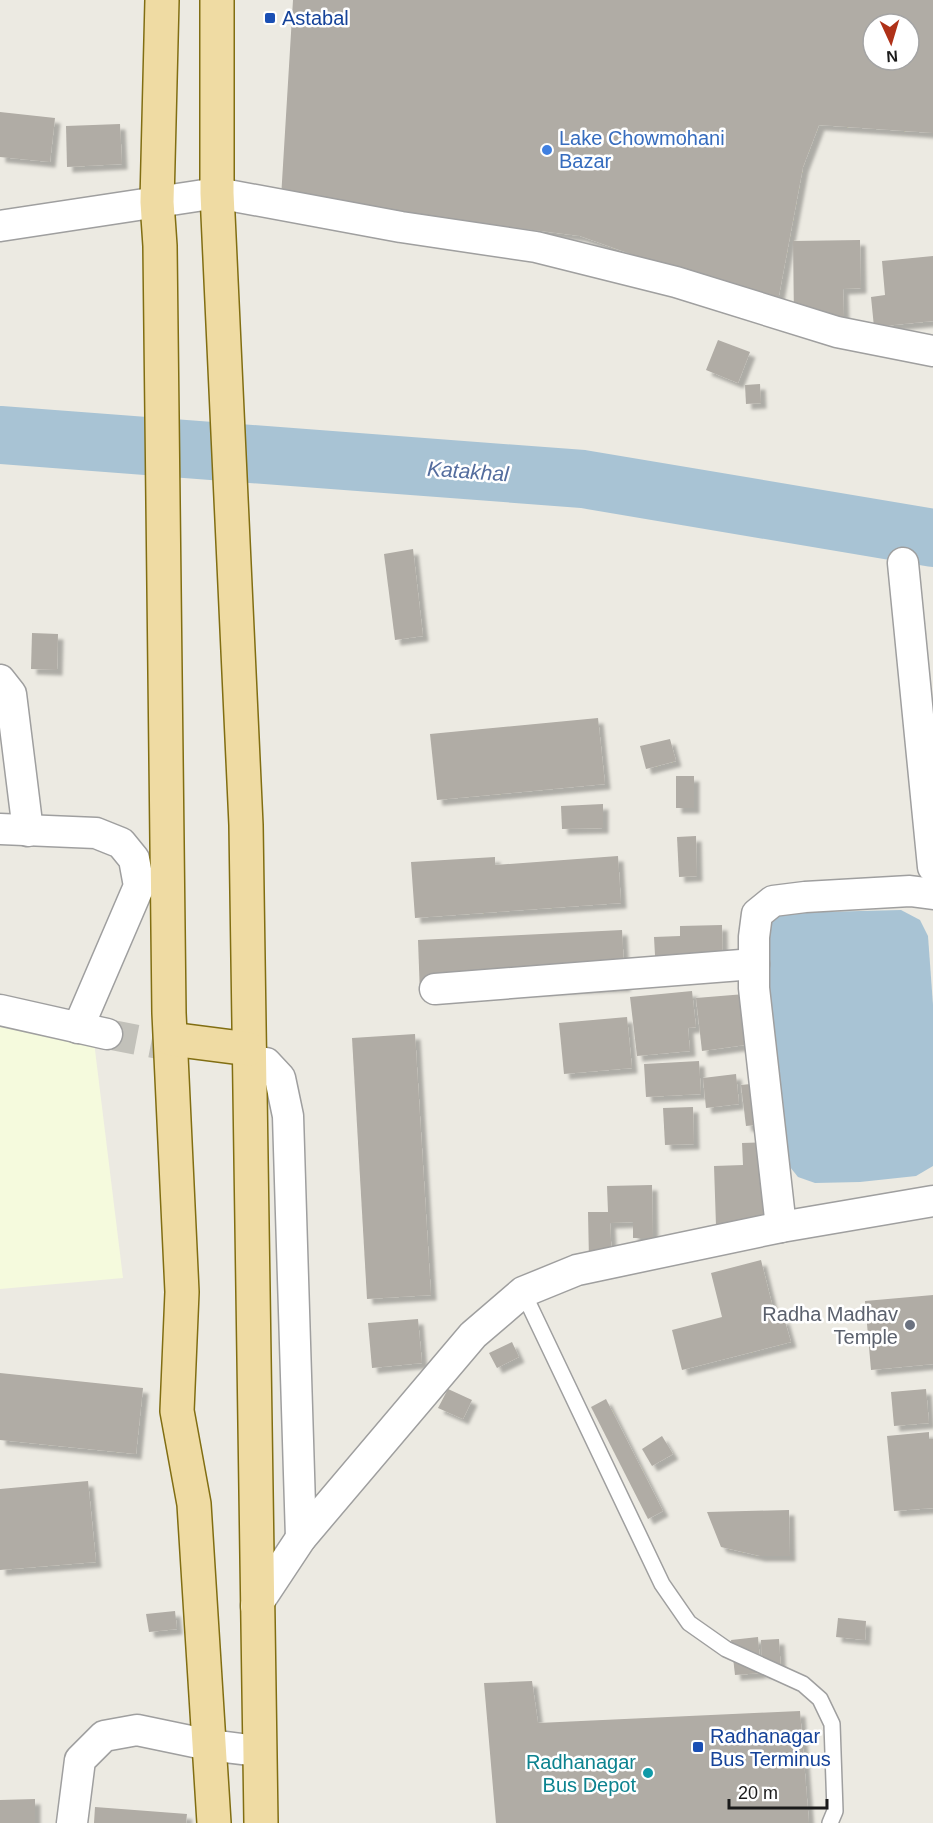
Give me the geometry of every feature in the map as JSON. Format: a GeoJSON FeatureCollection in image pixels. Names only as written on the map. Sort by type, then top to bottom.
{"type":"FeatureCollection","features":[{"type":"Feature","properties":{"kind":"main road"},"geometry":{"type":"LineString","coordinates":[[162,0],[157,202],[160,246],[169,981],[182,1292],[177,1411],[194,1504],[214,1823]]}},
{"type":"Feature","properties":{"kind":"main road"},"geometry":{"type":"LineString","coordinates":[[217,0],[217,193],[257,1056],[256,1606],[261,1823]]}},
{"type":"Feature","properties":{"kind":"main road"},"geometry":{"type":"LineString","coordinates":[[171,1039],[257,1056]]}},
{"type":"Feature","properties":{"kind":"street"},"geometry":{"type":"LineString","coordinates":[[0,226],[217,193],[402,227],[536,247],[676,282],[837,332],[933,351]]}},
{"type":"Feature","properties":{"kind":"street"},"geometry":{"type":"LineString","coordinates":[[903,563],[933,867]]}},
{"type":"Feature","properties":{"kind":"street"},"geometry":{"type":"LineString","coordinates":[[0,680],[11,694],[14,830],[96,833],[121,843],[134,859],[139,886],[78,1028]]}},
{"type":"Feature","properties":{"kind":"street"},"geometry":{"type":"LineString","coordinates":[[781,1227],[754,988],[757,914],[773,901],[910,891],[933,894]]}},
{"type":"Feature","properties":{"kind":"street"},"geometry":{"type":"LineString","coordinates":[[435,989],[754,964]]}},
{"type":"Feature","properties":{"kind":"street"},"geometry":{"type":"LineString","coordinates":[[0,1010],[107,1034]]}},
{"type":"Feature","properties":{"kind":"street"},"geometry":{"type":"LineString","coordinates":[[257,1056],[280,1078],[288,1116],[301,1538]]}},
{"type":"Feature","properties":{"kind":"street"},"geometry":{"type":"LineString","coordinates":[[256,1606],[301,1538],[472,1335],[523,1292],[577,1270],[781,1227],[933,1201]]}},
{"type":"Feature","properties":{"kind":"street"},"geometry":{"type":"LineString","coordinates":[[72,1823],[80,1760],[104,1737],[137,1730],[208,1745],[258,1751]]}},
{"type":"Feature","properties":{"kind":"lane"},"geometry":{"type":"LineString","coordinates":[[523,1292],[662,1584],[689,1623],[726,1649],[803,1684],[820,1699],[832,1724],[835,1810],[830,1823]]}},
{"type":"Feature","properties":{"kind":"shaded area"},"geometry":{"type":"Polygon","coordinates":[[[0,1021],[94,1042],[123,1278],[0,1289],[0,1021]]]}},
{"type":"Feature","properties":{"kind":"water"},"geometry":{"type":"Polygon","coordinates":[[[901,910],[920,920],[928,936],[933,1005],[933,1166],[916,1176],[860,1182],[815,1183],[798,1177],[782,1157],[764,946],[767,926],[779,913],[901,910]]]}},
{"type":"Feature","properties":{"kind":"building","name":"Lake Chowmohani Bazar"},"geometry":{"type":"Polygon","coordinates":[[[293,0],[933,0],[933,133],[819,125],[803,167],[777,306],[580,236],[281,198],[293,0]]]}},
{"type":"Feature","properties":{"kind":"building"},"geometry":{"type":"Polygon","coordinates":[[[0,112],[55,118],[50,162],[0,157],[0,112]]]}},
{"type":"Feature","properties":{"kind":"building"},"geometry":{"type":"Polygon","coordinates":[[[120,124],[122,164],[67,167],[66,126],[120,124]]]}},
{"type":"Feature","properties":{"kind":"building"},"geometry":{"type":"Polygon","coordinates":[[[860,240],[861,288],[843,289],[844,318],[794,318],[793,241],[860,240]]]}},
{"type":"Feature","properties":{"kind":"building"},"geometry":{"type":"Polygon","coordinates":[[[933,256],[933,321],[874,327],[871,297],[885,295],[882,261],[933,256]]]}},
{"type":"Feature","properties":{"kind":"building"},"geometry":{"type":"Polygon","coordinates":[[[718,340],[750,352],[738,383],[706,370],[718,340]]]}},
{"type":"Feature","properties":{"kind":"building"},"geometry":{"type":"Polygon","coordinates":[[[760,384],[761,403],[746,404],[745,385],[760,384]]]}},
{"type":"Feature","properties":{"kind":"building"},"geometry":{"type":"Polygon","coordinates":[[[413,549],[423,636],[395,640],[384,554],[413,549]]]}},
{"type":"Feature","properties":{"kind":"building"},"geometry":{"type":"Polygon","coordinates":[[[32,633],[58,634],[57,670],[31,669],[32,633]]]}},
{"type":"Feature","properties":{"kind":"building"},"geometry":{"type":"Polygon","coordinates":[[[598,718],[605,784],[437,800],[430,734],[598,718]]]}},
{"type":"Feature","properties":{"kind":"building"},"geometry":{"type":"Polygon","coordinates":[[[670,739],[676,761],[646,769],[640,746],[670,739]]]}},
{"type":"Feature","properties":{"kind":"building"},"geometry":{"type":"Polygon","coordinates":[[[676,776],[694,776],[694,808],[676,808],[676,776]]]}},
{"type":"Feature","properties":{"kind":"building"},"geometry":{"type":"Polygon","coordinates":[[[603,804],[603,828],[562,829],[561,806],[603,804]]]}},
{"type":"Feature","properties":{"kind":"building"},"geometry":{"type":"Polygon","coordinates":[[[696,836],[697,876],[679,877],[677,837],[696,836]]]}},
{"type":"Feature","properties":{"kind":"building"},"geometry":{"type":"Polygon","coordinates":[[[618,856],[621,903],[415,918],[411,862],[495,857],[495,865],[618,856]]]}},
{"type":"Feature","properties":{"kind":"building"},"geometry":{"type":"Polygon","coordinates":[[[722,925],[723,972],[656,974],[654,937],[680,936],[680,926],[722,925]]]}},
{"type":"Feature","properties":{"kind":"building"},"geometry":{"type":"Polygon","coordinates":[[[622,930],[625,986],[420,995],[418,940],[622,930]]]}},
{"type":"Feature","properties":{"kind":"building"},"geometry":{"type":"Polygon","coordinates":[[[692,991],[696,1027],[688,1028],[690,1051],[637,1056],[630,997],[692,991]]]}},
{"type":"Feature","properties":{"kind":"building"},"geometry":{"type":"Polygon","coordinates":[[[745,994],[745,1045],[702,1051],[696,998],[745,994]]]}},
{"type":"Feature","properties":{"kind":"building"},"geometry":{"type":"Polygon","coordinates":[[[627,1017],[632,1068],[564,1074],[559,1023],[627,1017]]]}},
{"type":"Feature","properties":{"kind":"building"},"geometry":{"type":"Polygon","coordinates":[[[415,1034],[431,1295],[367,1299],[352,1038],[415,1034]]]}},
{"type":"Feature","properties":{"kind":"building"},"geometry":{"type":"Polygon","coordinates":[[[699,1061],[701,1094],[646,1097],[644,1064],[699,1061]]]}},
{"type":"Feature","properties":{"kind":"building"},"geometry":{"type":"Polygon","coordinates":[[[736,1074],[739,1104],[706,1108],[703,1078],[736,1074]]]}},
{"type":"Feature","properties":{"kind":"building"},"geometry":{"type":"Polygon","coordinates":[[[769,1082],[774,1123],[746,1126],[741,1085],[769,1082]]]}},
{"type":"Feature","properties":{"kind":"building"},"geometry":{"type":"Polygon","coordinates":[[[693,1107],[694,1144],[665,1145],[663,1108],[693,1107]]]}},
{"type":"Feature","properties":{"kind":"building"},"geometry":{"type":"Polygon","coordinates":[[[775,1142],[779,1224],[716,1226],[714,1166],[743,1165],[742,1143],[775,1142]]]}},
{"type":"Feature","properties":{"kind":"building"},"geometry":{"type":"Polygon","coordinates":[[[652,1185],[653,1238],[633,1238],[633,1222],[610,1223],[612,1259],[589,1260],[588,1212],[608,1212],[607,1186],[652,1185]]]}},
{"type":"Feature","properties":{"kind":"building"},"geometry":{"type":"Polygon","coordinates":[[[761,1260],[776,1320],[784,1318],[791,1342],[682,1370],[672,1330],[722,1317],[711,1273],[761,1260]]]}},
{"type":"Feature","properties":{"kind":"building"},"geometry":{"type":"Polygon","coordinates":[[[933,1295],[933,1364],[871,1370],[865,1301],[933,1295]]]}},
{"type":"Feature","properties":{"kind":"building"},"geometry":{"type":"Polygon","coordinates":[[[418,1319],[422,1363],[372,1368],[368,1323],[418,1319]]]}},
{"type":"Feature","properties":{"kind":"building"},"geometry":{"type":"Polygon","coordinates":[[[512,1342],[519,1357],[497,1368],[489,1353],[512,1342]]]}},
{"type":"Feature","properties":{"kind":"building"},"geometry":{"type":"Polygon","coordinates":[[[0,1373],[143,1388],[136,1454],[0,1440],[0,1373]]]}},
{"type":"Feature","properties":{"kind":"building"},"geometry":{"type":"Polygon","coordinates":[[[448,1389],[472,1400],[463,1419],[438,1408],[448,1389]]]}},
{"type":"Feature","properties":{"kind":"building"},"geometry":{"type":"Polygon","coordinates":[[[926,1389],[929,1423],[894,1426],[891,1392],[926,1389]]]}},
{"type":"Feature","properties":{"kind":"building"},"geometry":{"type":"Polygon","coordinates":[[[606,1399],[663,1511],[648,1519],[591,1407],[606,1399]]]}},
{"type":"Feature","properties":{"kind":"building"},"geometry":{"type":"Polygon","coordinates":[[[929,1432],[929,1439],[933,1439],[933,1508],[894,1511],[887,1436],[929,1432]]]}},
{"type":"Feature","properties":{"kind":"building"},"geometry":{"type":"Polygon","coordinates":[[[662,1436],[673,1454],[652,1466],[642,1449],[662,1436]]]}},
{"type":"Feature","properties":{"kind":"building"},"geometry":{"type":"Polygon","coordinates":[[[88,1481],[96,1562],[0,1570],[0,1489],[88,1481]]]}},
{"type":"Feature","properties":{"kind":"building"},"geometry":{"type":"Polygon","coordinates":[[[789,1510],[790,1556],[760,1556],[721,1547],[707,1512],[789,1510]]]}},
{"type":"Feature","properties":{"kind":"building"},"geometry":{"type":"Polygon","coordinates":[[[175,1611],[177,1629],[149,1632],[146,1614],[175,1611]]]}},
{"type":"Feature","properties":{"kind":"building"},"geometry":{"type":"Polygon","coordinates":[[[838,1618],[866,1621],[865,1640],[836,1637],[838,1618]]]}},
{"type":"Feature","properties":{"kind":"building"},"geometry":{"type":"Polygon","coordinates":[[[758,1637],[761,1673],[735,1675],[731,1640],[758,1637]]]}},
{"type":"Feature","properties":{"kind":"building"},"geometry":{"type":"Polygon","coordinates":[[[779,1639],[781,1672],[762,1673],[761,1640],[779,1639]]]}},
{"type":"Feature","properties":{"kind":"building","name":"Radhanagar Bus Depot"},"geometry":{"type":"Polygon","coordinates":[[[532,1681],[538,1723],[800,1711],[809,1823],[496,1823],[484,1683],[532,1681]]]}},
{"type":"Feature","properties":{"kind":"building"},"geometry":{"type":"Polygon","coordinates":[[[35,1799],[35,1823],[0,1823],[0,1800],[35,1799]]]}},
{"type":"Feature","properties":{"kind":"building"},"geometry":{"type":"Polygon","coordinates":[[[95,1807],[187,1814],[186,1823],[94,1823],[95,1807]]]}},
{"type":"Feature","properties":{"kind":"waterway","name":"Katakhal"},"geometry":{"type":"LineString","coordinates":[[0,435],[583,479],[933,538]]}},
{"type":"Feature","properties":{"kind":"tunnel"},"geometry":{"type":"LineString","coordinates":[[107,1034],[195,1051]]}},
{"type":"Feature","properties":{"kind":"place","name":"Astabal"},"geometry":{"type":"Point","coordinates":[270,18]}},
{"type":"Feature","properties":{"kind":"place","name":"Lake Chowmohani Bazar"},"geometry":{"type":"Point","coordinates":[547,150]}},
{"type":"Feature","properties":{"kind":"place","name":"Radha Madhav Temple"},"geometry":{"type":"Point","coordinates":[910,1325]}},
{"type":"Feature","properties":{"kind":"place","name":"Radhanagar Bus Terminus"},"geometry":{"type":"Point","coordinates":[698,1747]}},
{"type":"Feature","properties":{"kind":"place","name":"Radhanagar Bus Depot"},"geometry":{"type":"Point","coordinates":[648,1773]}}]}
